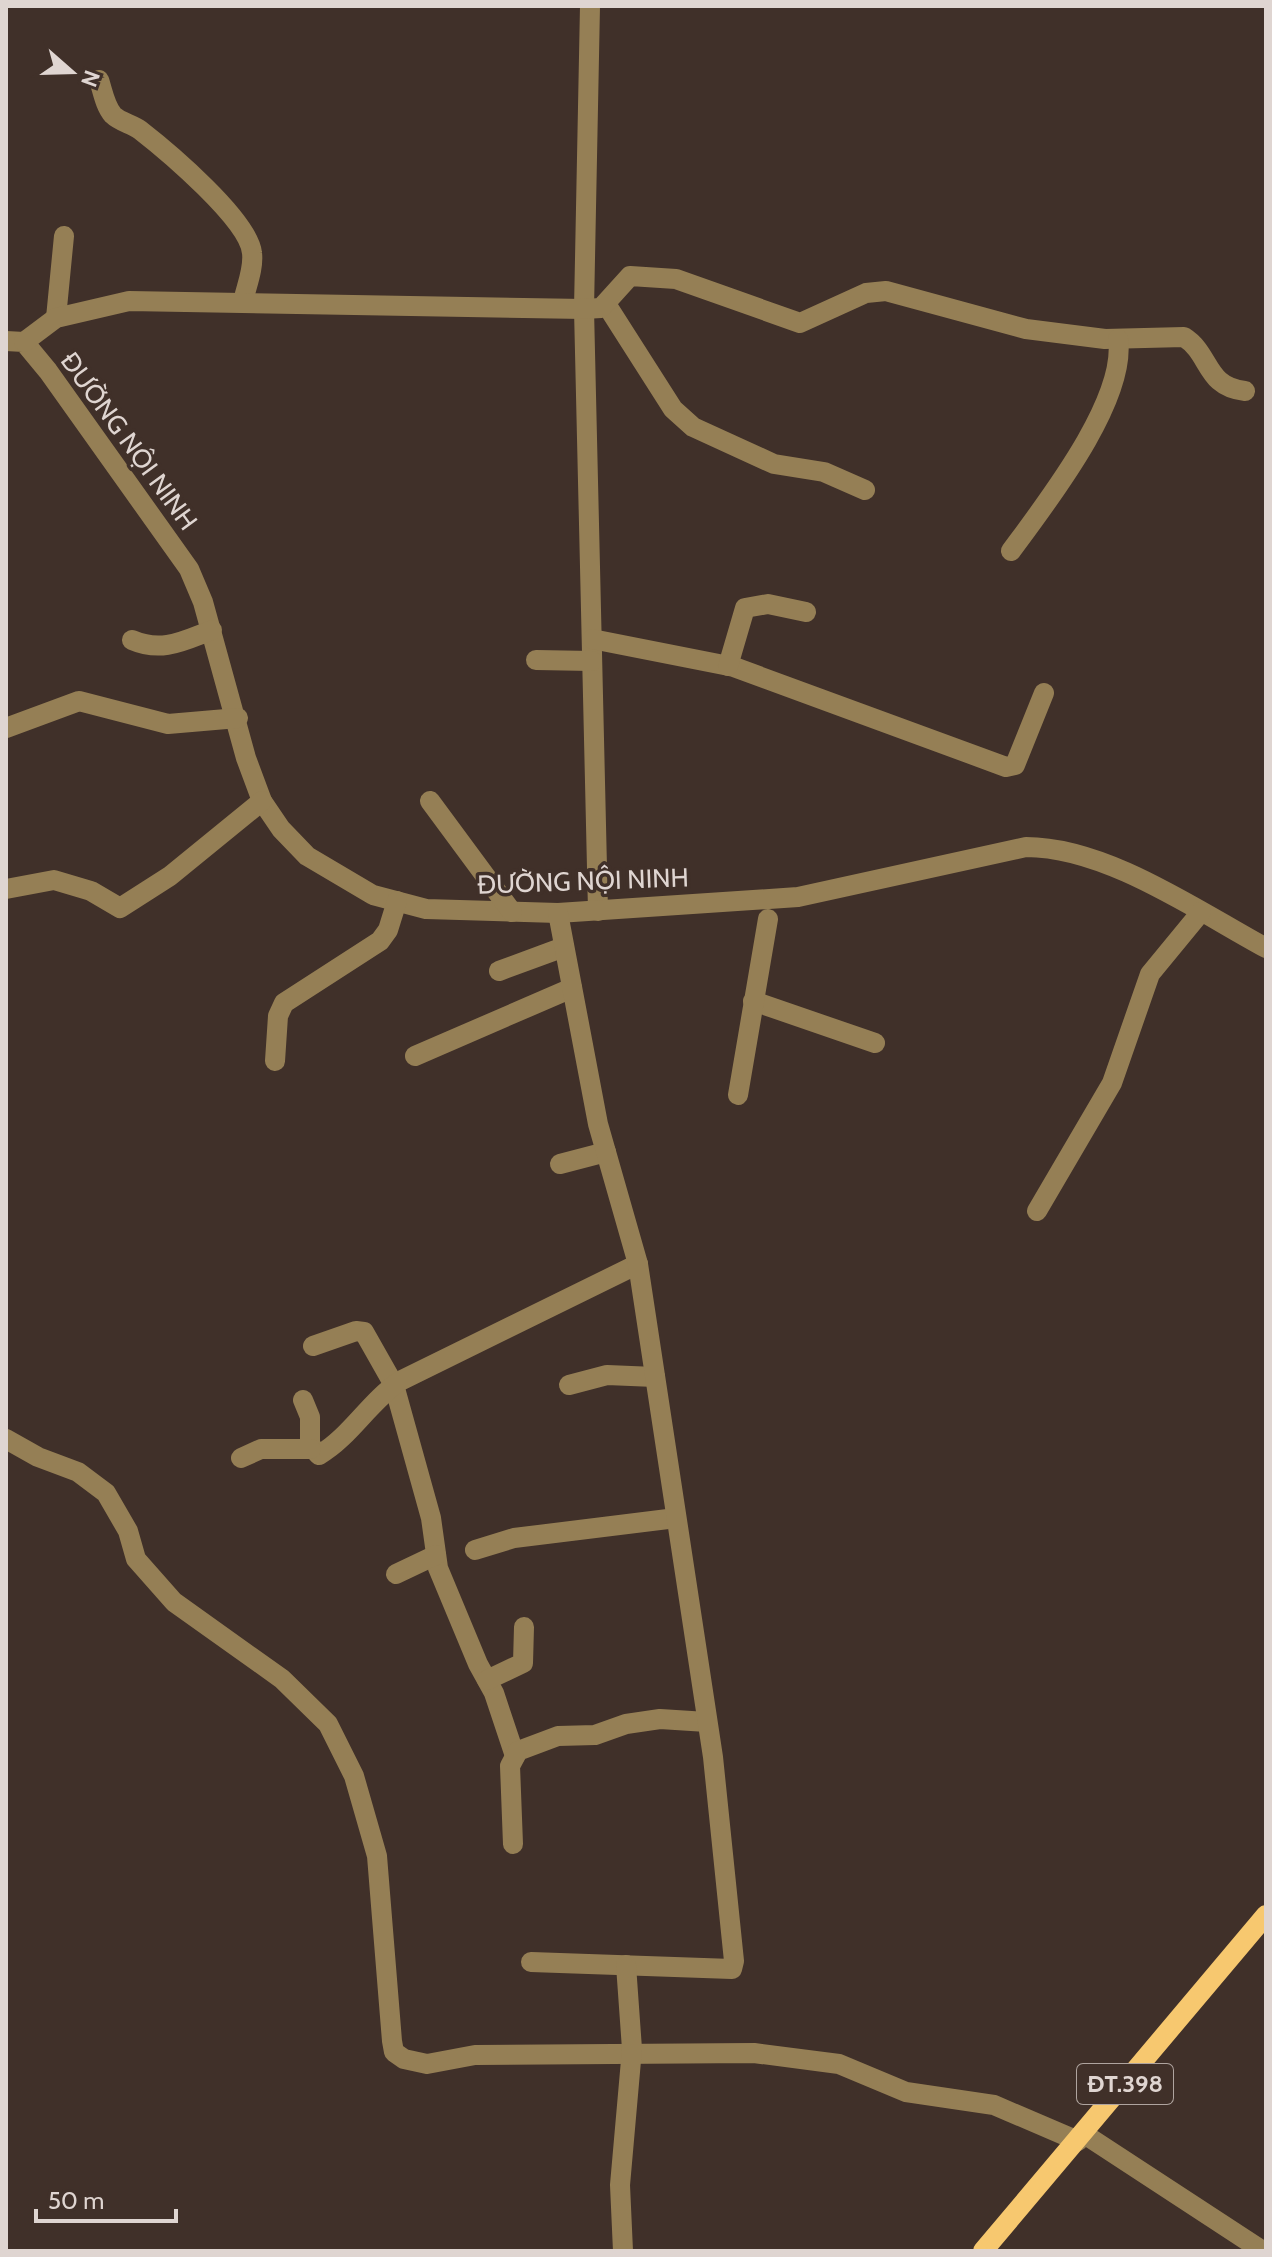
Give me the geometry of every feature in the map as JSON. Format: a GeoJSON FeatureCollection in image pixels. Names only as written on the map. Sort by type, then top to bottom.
{"type":"FeatureCollection","features":[{"type":"Feature","properties":{"kind":"main road","name":"ĐT.398"},"geometry":{"type":"LineString","coordinates":[[983,2251],[1266,1915]]}},
{"type":"Feature","properties":{"kind":"street"},"geometry":{"type":"LineString","coordinates":[[590,6],[584,309],[598,911]]}},
{"type":"Feature","properties":{"kind":"street"},"geometry":{"type":"LineString","coordinates":[[99,80],[108,108],[115,117],[137,128],[208,188],[248,241],[252,265],[243,302]]}},
{"type":"Feature","properties":{"kind":"street"},"geometry":{"type":"LineString","coordinates":[[56,318],[64,236]]}},
{"type":"Feature","properties":{"kind":"street"},"geometry":{"type":"LineString","coordinates":[[15,342],[56,318],[129,301],[584,309],[606,304],[630,276],[660,275],[800,323],[866,293],[886,291],[1026,329],[1118,339],[1184,337],[1193,343],[1217,380],[1232,390],[1245,391]]}},
{"type":"Feature","properties":{"kind":"street"},"geometry":{"type":"LineString","coordinates":[[606,304],[673,409],[693,427],[774,464],[824,472],[865,490]]}},
{"type":"Feature","properties":{"kind":"street"},"geometry":{"type":"LineString","coordinates":[[1011,551],[1081,449],[1117,377],[1121,358],[1118,339]]}},
{"type":"Feature","properties":{"kind":"street","name":"ĐƯỜNG NỘI NINH"},"geometry":{"type":"LineString","coordinates":[[15,342],[189,569],[212,630],[238,718],[246,758],[262,801],[281,829],[307,856],[363,890],[426,909],[558,913],[769,910],[813,894],[1026,847],[1050,847],[1074,851],[1123,872],[1265,946]]}},
{"type":"Feature","properties":{"kind":"street"},"geometry":{"type":"LineString","coordinates":[[728,666],[745,608],[768,604],[806,612]]}},
{"type":"Feature","properties":{"kind":"street"},"geometry":{"type":"LineString","coordinates":[[132,640],[148,647],[167,647],[212,630]]}},
{"type":"Feature","properties":{"kind":"street"},"geometry":{"type":"LineString","coordinates":[[592,639],[728,666],[1006,767],[1015,765],[1044,693]]}},
{"type":"Feature","properties":{"kind":"street"},"geometry":{"type":"LineString","coordinates":[[536,660],[592,661]]}},
{"type":"Feature","properties":{"kind":"street"},"geometry":{"type":"LineString","coordinates":[[6,728],[79,701],[168,724],[238,718]]}},
{"type":"Feature","properties":{"kind":"street"},"geometry":{"type":"LineString","coordinates":[[6,889],[63,882],[91,891],[120,908],[170,876],[262,801]]}},
{"type":"Feature","properties":{"kind":"street"},"geometry":{"type":"LineString","coordinates":[[430,801],[512,912]]}},
{"type":"Feature","properties":{"kind":"street"},"geometry":{"type":"LineString","coordinates":[[275,1061],[278,1016],[284,1003],[314,981],[370,949],[388,930],[397,901]]}},
{"type":"Feature","properties":{"kind":"street"},"geometry":{"type":"LineString","coordinates":[[738,1095],[769,910]]}},
{"type":"Feature","properties":{"kind":"street"},"geometry":{"type":"LineString","coordinates":[[1037,1211],[1112,1083],[1150,974],[1201,912]]}},
{"type":"Feature","properties":{"kind":"street"},"geometry":{"type":"LineString","coordinates":[[531,1962],[732,1969],[734,1965],[707,1722],[638,1264],[606,1152],[558,913]]}},
{"type":"Feature","properties":{"kind":"street"},"geometry":{"type":"LineString","coordinates":[[499,971],[564,947]]}},
{"type":"Feature","properties":{"kind":"street"},"geometry":{"type":"LineString","coordinates":[[415,1056],[572,988]]}},
{"type":"Feature","properties":{"kind":"street"},"geometry":{"type":"LineString","coordinates":[[753,1001],[875,1043]]}},
{"type":"Feature","properties":{"kind":"street"},"geometry":{"type":"LineString","coordinates":[[560,1164],[606,1152]]}},
{"type":"Feature","properties":{"kind":"street"},"geometry":{"type":"LineString","coordinates":[[241,1458],[261,1449],[311,1449],[319,1455],[333,1447],[394,1385],[638,1264]]}},
{"type":"Feature","properties":{"kind":"street"},"geometry":{"type":"LineString","coordinates":[[313,1346],[356,1331],[364,1332],[394,1385],[431,1518],[436,1555],[455,1613],[487,1680],[515,1756],[510,1772],[513,1844]]}},
{"type":"Feature","properties":{"kind":"street"},"geometry":{"type":"LineString","coordinates":[[569,1385],[607,1375],[655,1377]]}},
{"type":"Feature","properties":{"kind":"street"},"geometry":{"type":"LineString","coordinates":[[303,1400],[310,1417],[311,1449]]}},
{"type":"Feature","properties":{"kind":"street"},"geometry":{"type":"LineString","coordinates":[[6,1439],[38,1457],[78,1472],[106,1493],[128,1531],[136,1559],[174,1602],[282,1679],[328,1724],[354,1776],[377,1856],[394,2052],[404,2059],[427,2064],[475,2055],[754,2053],[839,2064],[906,2092],[994,2105],[1081,2137],[1260,2247]]}},
{"type":"Feature","properties":{"kind":"street"},"geometry":{"type":"LineString","coordinates":[[475,1550],[514,1538],[676,1518]]}},
{"type":"Feature","properties":{"kind":"street"},"geometry":{"type":"LineString","coordinates":[[396,1574],[436,1555]]}},
{"type":"Feature","properties":{"kind":"street"},"geometry":{"type":"LineString","coordinates":[[487,1680],[523,1663],[524,1627]]}},
{"type":"Feature","properties":{"kind":"street"},"geometry":{"type":"LineString","coordinates":[[515,1756],[537,1741],[558,1736],[595,1735],[626,1724],[660,1719],[707,1722]]}},
{"type":"Feature","properties":{"kind":"street"},"geometry":{"type":"LineString","coordinates":[[623,2251],[620,2185],[632,2054],[626,1965]]}}]}
